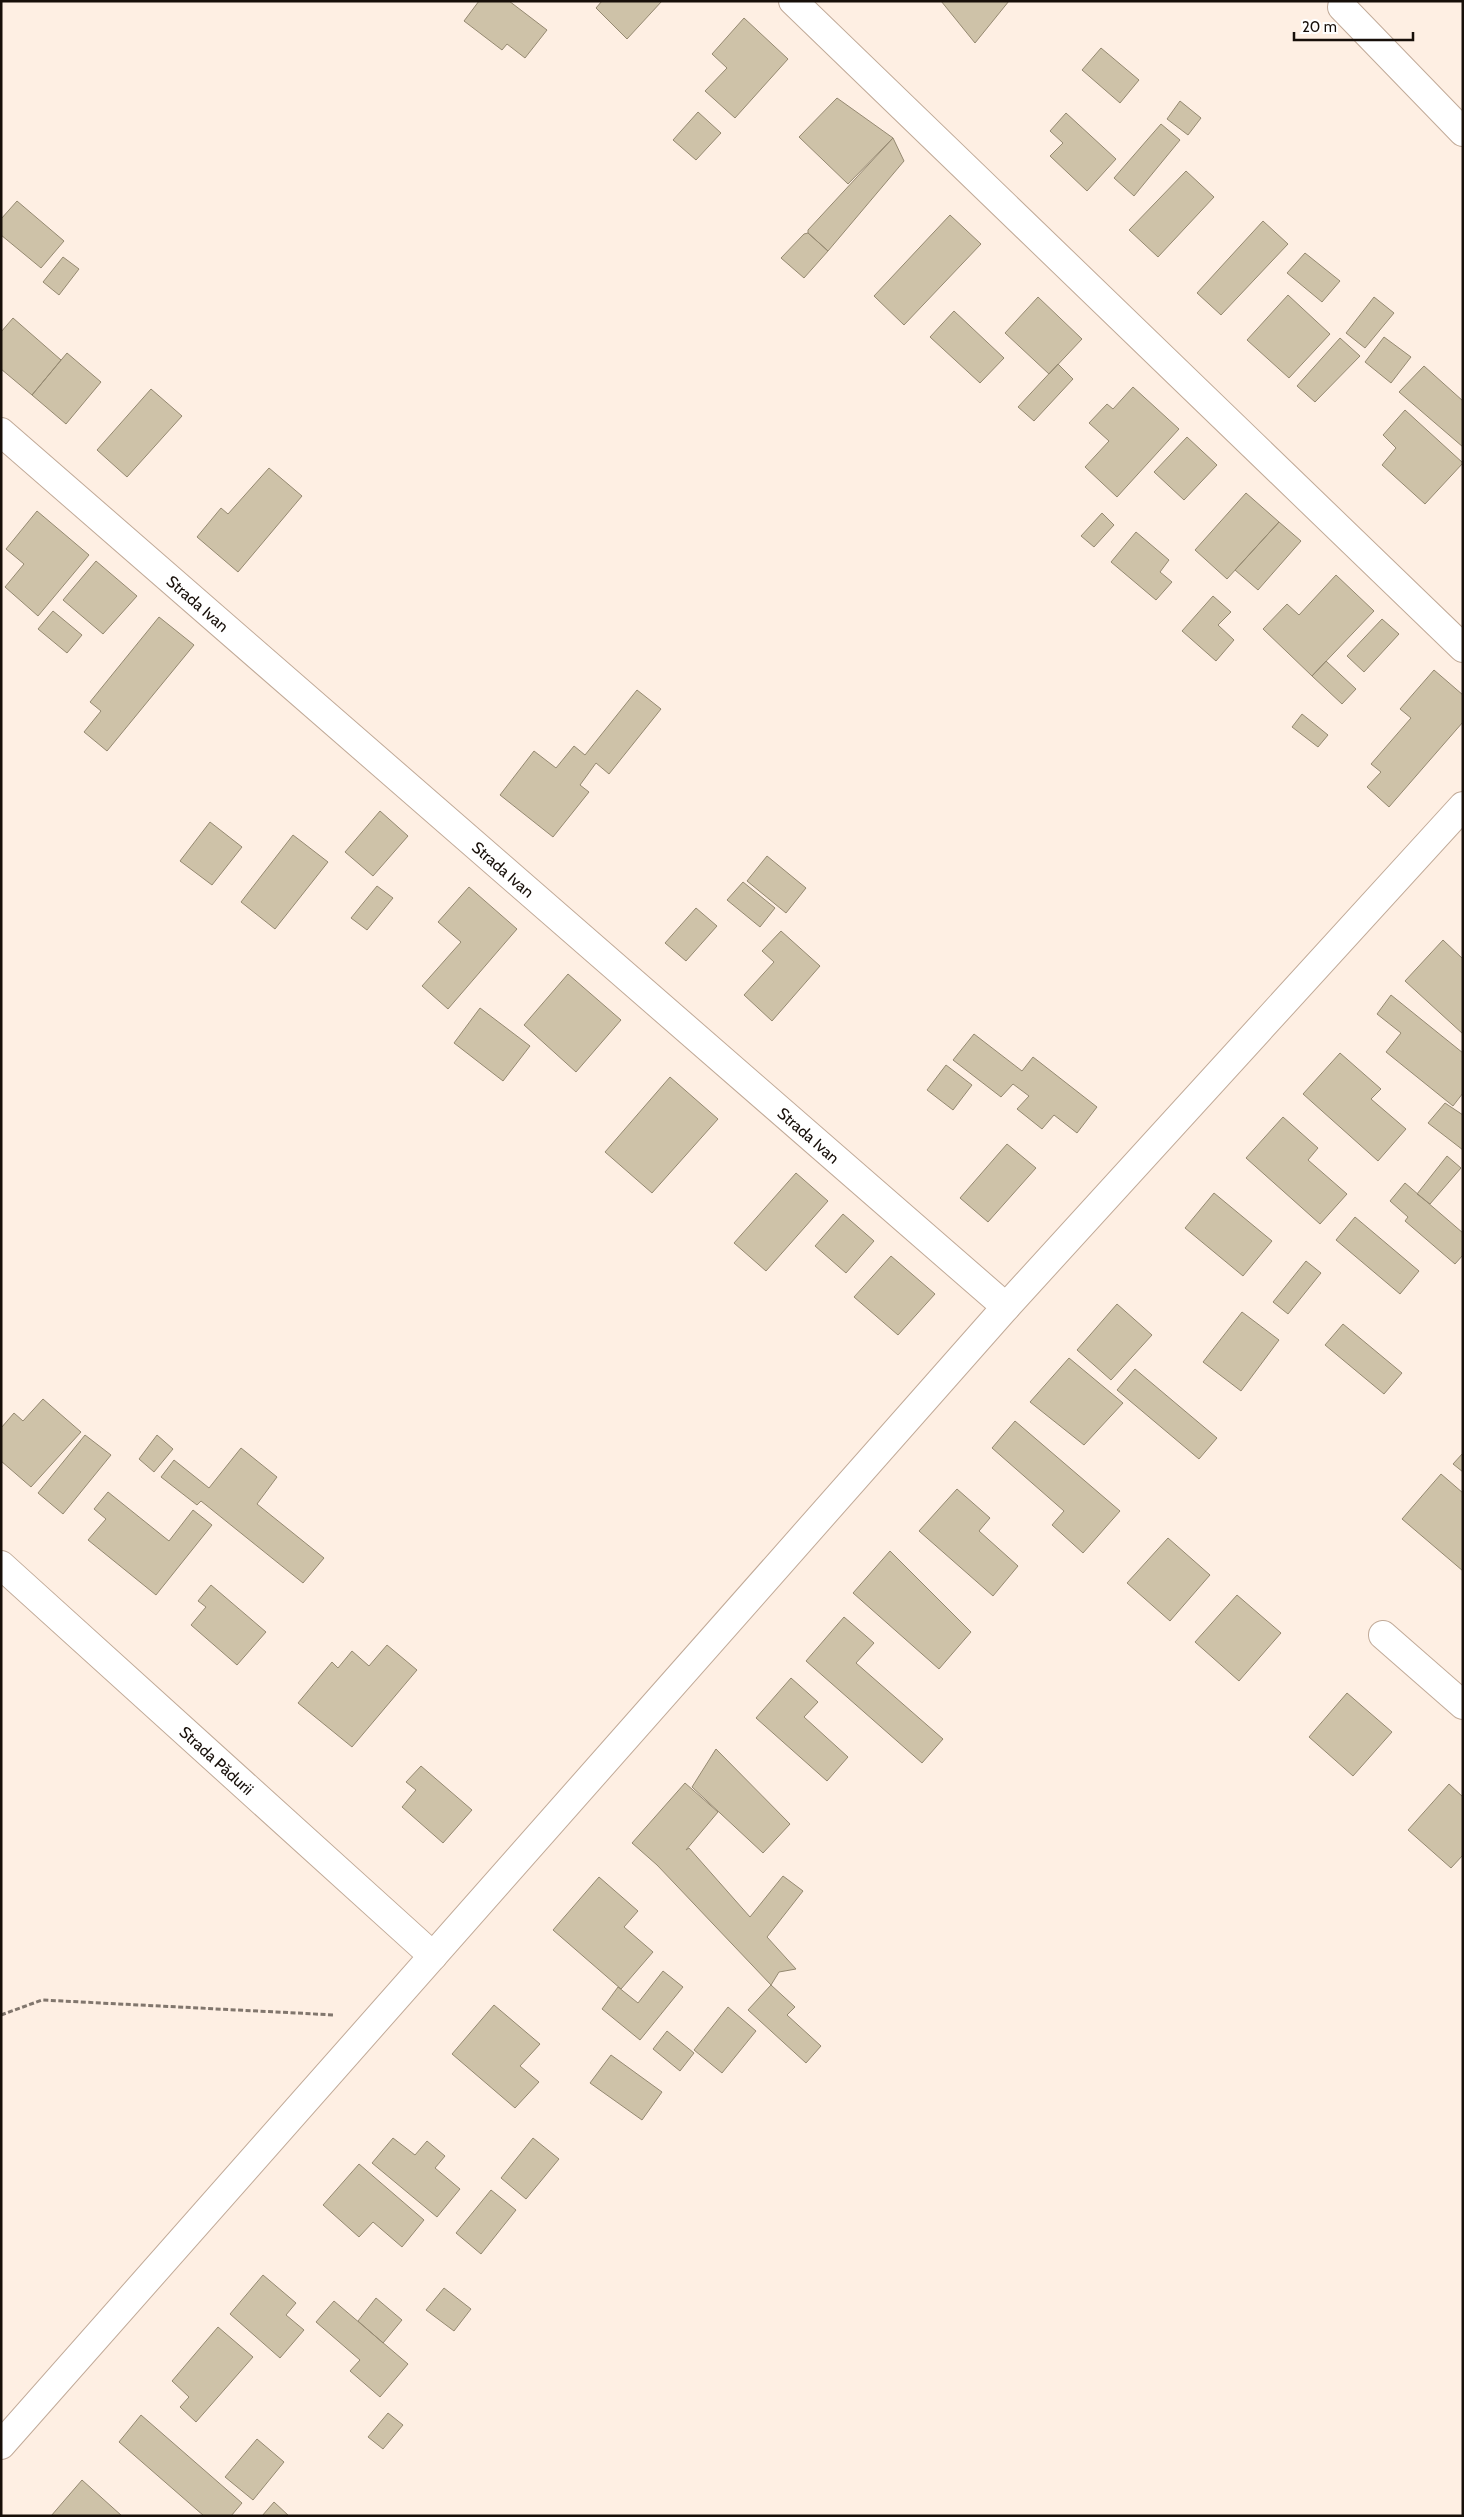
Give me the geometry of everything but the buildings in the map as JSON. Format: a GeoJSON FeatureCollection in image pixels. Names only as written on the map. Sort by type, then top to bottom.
{"type":"FeatureCollection","features":[{"type":"Feature","properties":{"kind":"street"},"geometry":{"type":"LineString","coordinates":[[793,1],[1463,648]]}},
{"type":"Feature","properties":{"kind":"street"},"geometry":{"type":"LineString","coordinates":[[1342,8],[1463,132]]}},
{"type":"Feature","properties":{"kind":"street","name":"Strada Ivan"},"geometry":{"type":"LineString","coordinates":[[1,432],[1006,1307]]}},
{"type":"Feature","properties":{"kind":"street"},"geometry":{"type":"LineString","coordinates":[[1,2445],[1006,1307],[1463,806]]}},
{"type":"Feature","properties":{"kind":"street","name":"Strada Pădurii"},"geometry":{"type":"LineString","coordinates":[[1,1565],[433,1956]]}},
{"type":"Feature","properties":{"kind":"street"},"geometry":{"type":"LineString","coordinates":[[1383,1635],[1463,1705]]}},
{"type":"Feature","properties":{"kind":"path"},"geometry":{"type":"LineString","coordinates":[[1,2015],[42,2000],[379,2017]]}}]}
